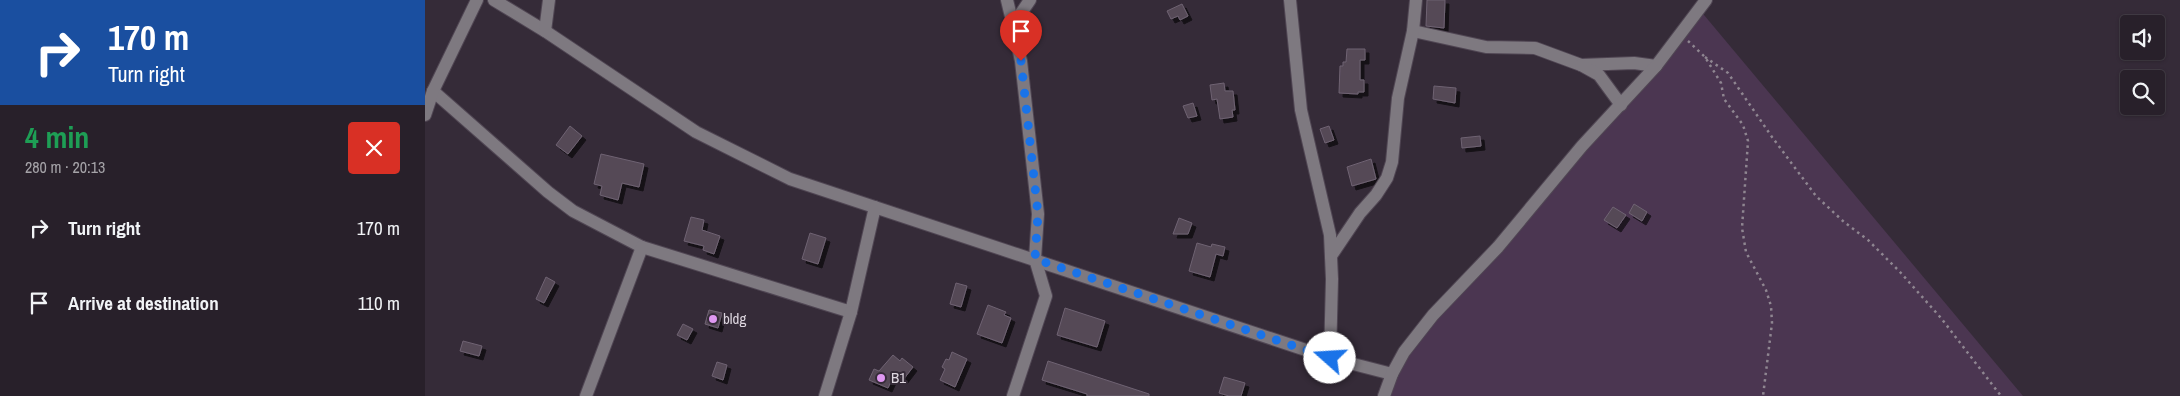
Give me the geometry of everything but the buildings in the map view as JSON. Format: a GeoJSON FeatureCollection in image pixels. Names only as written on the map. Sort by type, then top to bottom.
{"type":"FeatureCollection","features":[{"type":"Feature","properties":{"kind":"street"},"geometry":{"type":"LineString","coordinates":[[425,115],[433,92],[477,0]]}},
{"type":"Feature","properties":{"kind":"street"},"geometry":{"type":"LineString","coordinates":[[495,0],[545,31],[696,132],[790,179],[1330,358],[1392,374]]}},
{"type":"Feature","properties":{"kind":"street"},"geometry":{"type":"LineString","coordinates":[[545,31],[549,0]]}},
{"type":"Feature","properties":{"kind":"street"},"geometry":{"type":"LineString","coordinates":[[1007,0],[1021,61],[1038,214],[1035,259],[1045,292],[1045,300],[1013,396]]}},
{"type":"Feature","properties":{"kind":"street"},"geometry":{"type":"LineString","coordinates":[[1013,25],[1029,0]]}},
{"type":"Feature","properties":{"kind":"street"},"geometry":{"type":"LineString","coordinates":[[1290,0],[1301,110],[1328,226],[1332,278],[1330,358]]}},
{"type":"Feature","properties":{"kind":"street"},"geometry":{"type":"LineString","coordinates":[[1331,256],[1360,213],[1376,195],[1387,178],[1392,162],[1398,98],[1413,31],[1416,0]]}},
{"type":"Feature","properties":{"kind":"street"},"geometry":{"type":"LineString","coordinates":[[1384,396],[1392,374],[1404,352],[1433,315],[1498,247],[1582,146],[1656,66],[1706,0]]}},
{"type":"Feature","properties":{"kind":"street"},"geometry":{"type":"LineString","coordinates":[[1413,31],[1486,48],[1535,48],[1581,65],[1599,75],[1621,105]]}},
{"type":"Feature","properties":{"kind":"street"},"geometry":{"type":"LineString","coordinates":[[1581,65],[1634,63],[1656,66]]}},
{"type":"Feature","properties":{"kind":"street"},"geometry":{"type":"LineString","coordinates":[[433,92],[548,192],[573,211],[642,247],[851,312]]}},
{"type":"Feature","properties":{"kind":"street"},"geometry":{"type":"LineString","coordinates":[[825,396],[851,312],[875,208]]}},
{"type":"Feature","properties":{"kind":"street"},"geometry":{"type":"LineString","coordinates":[[586,396],[642,247]]}},
{"type":"Feature","properties":{"kind":"path"},"geometry":{"type":"LineString","coordinates":[[1681,35],[1705,57],[1729,73],[1771,137],[1816,196],[1844,222],[1868,240],[1900,272],[1941,318],[2001,396]]}},
{"type":"Feature","properties":{"kind":"path"},"geometry":{"type":"LineString","coordinates":[[1705,57],[1721,83],[1724,99],[1743,125],[1748,141],[1742,228],[1746,252],[1766,290],[1771,306],[1772,323],[1763,396]]}},
{"type":"Feature","properties":{"kind":"shaded area"},"geometry":{"type":"Polygon","coordinates":[[[1699,9],[2023,396],[1384,396],[1404,352],[1699,9]]]}},
{"type":"Feature","properties":{"kind":"place","name":"bldg"},"geometry":{"type":"Point","coordinates":[713,319]}},
{"type":"Feature","properties":{"kind":"place","name":"B1"},"geometry":{"type":"Point","coordinates":[881,378]}},
{"type":"Feature","properties":{"kind":"route"},"geometry":{"type":"LineString","coordinates":[[1021,61],[1038,214],[1035,259],[1330,358]]}}]}
